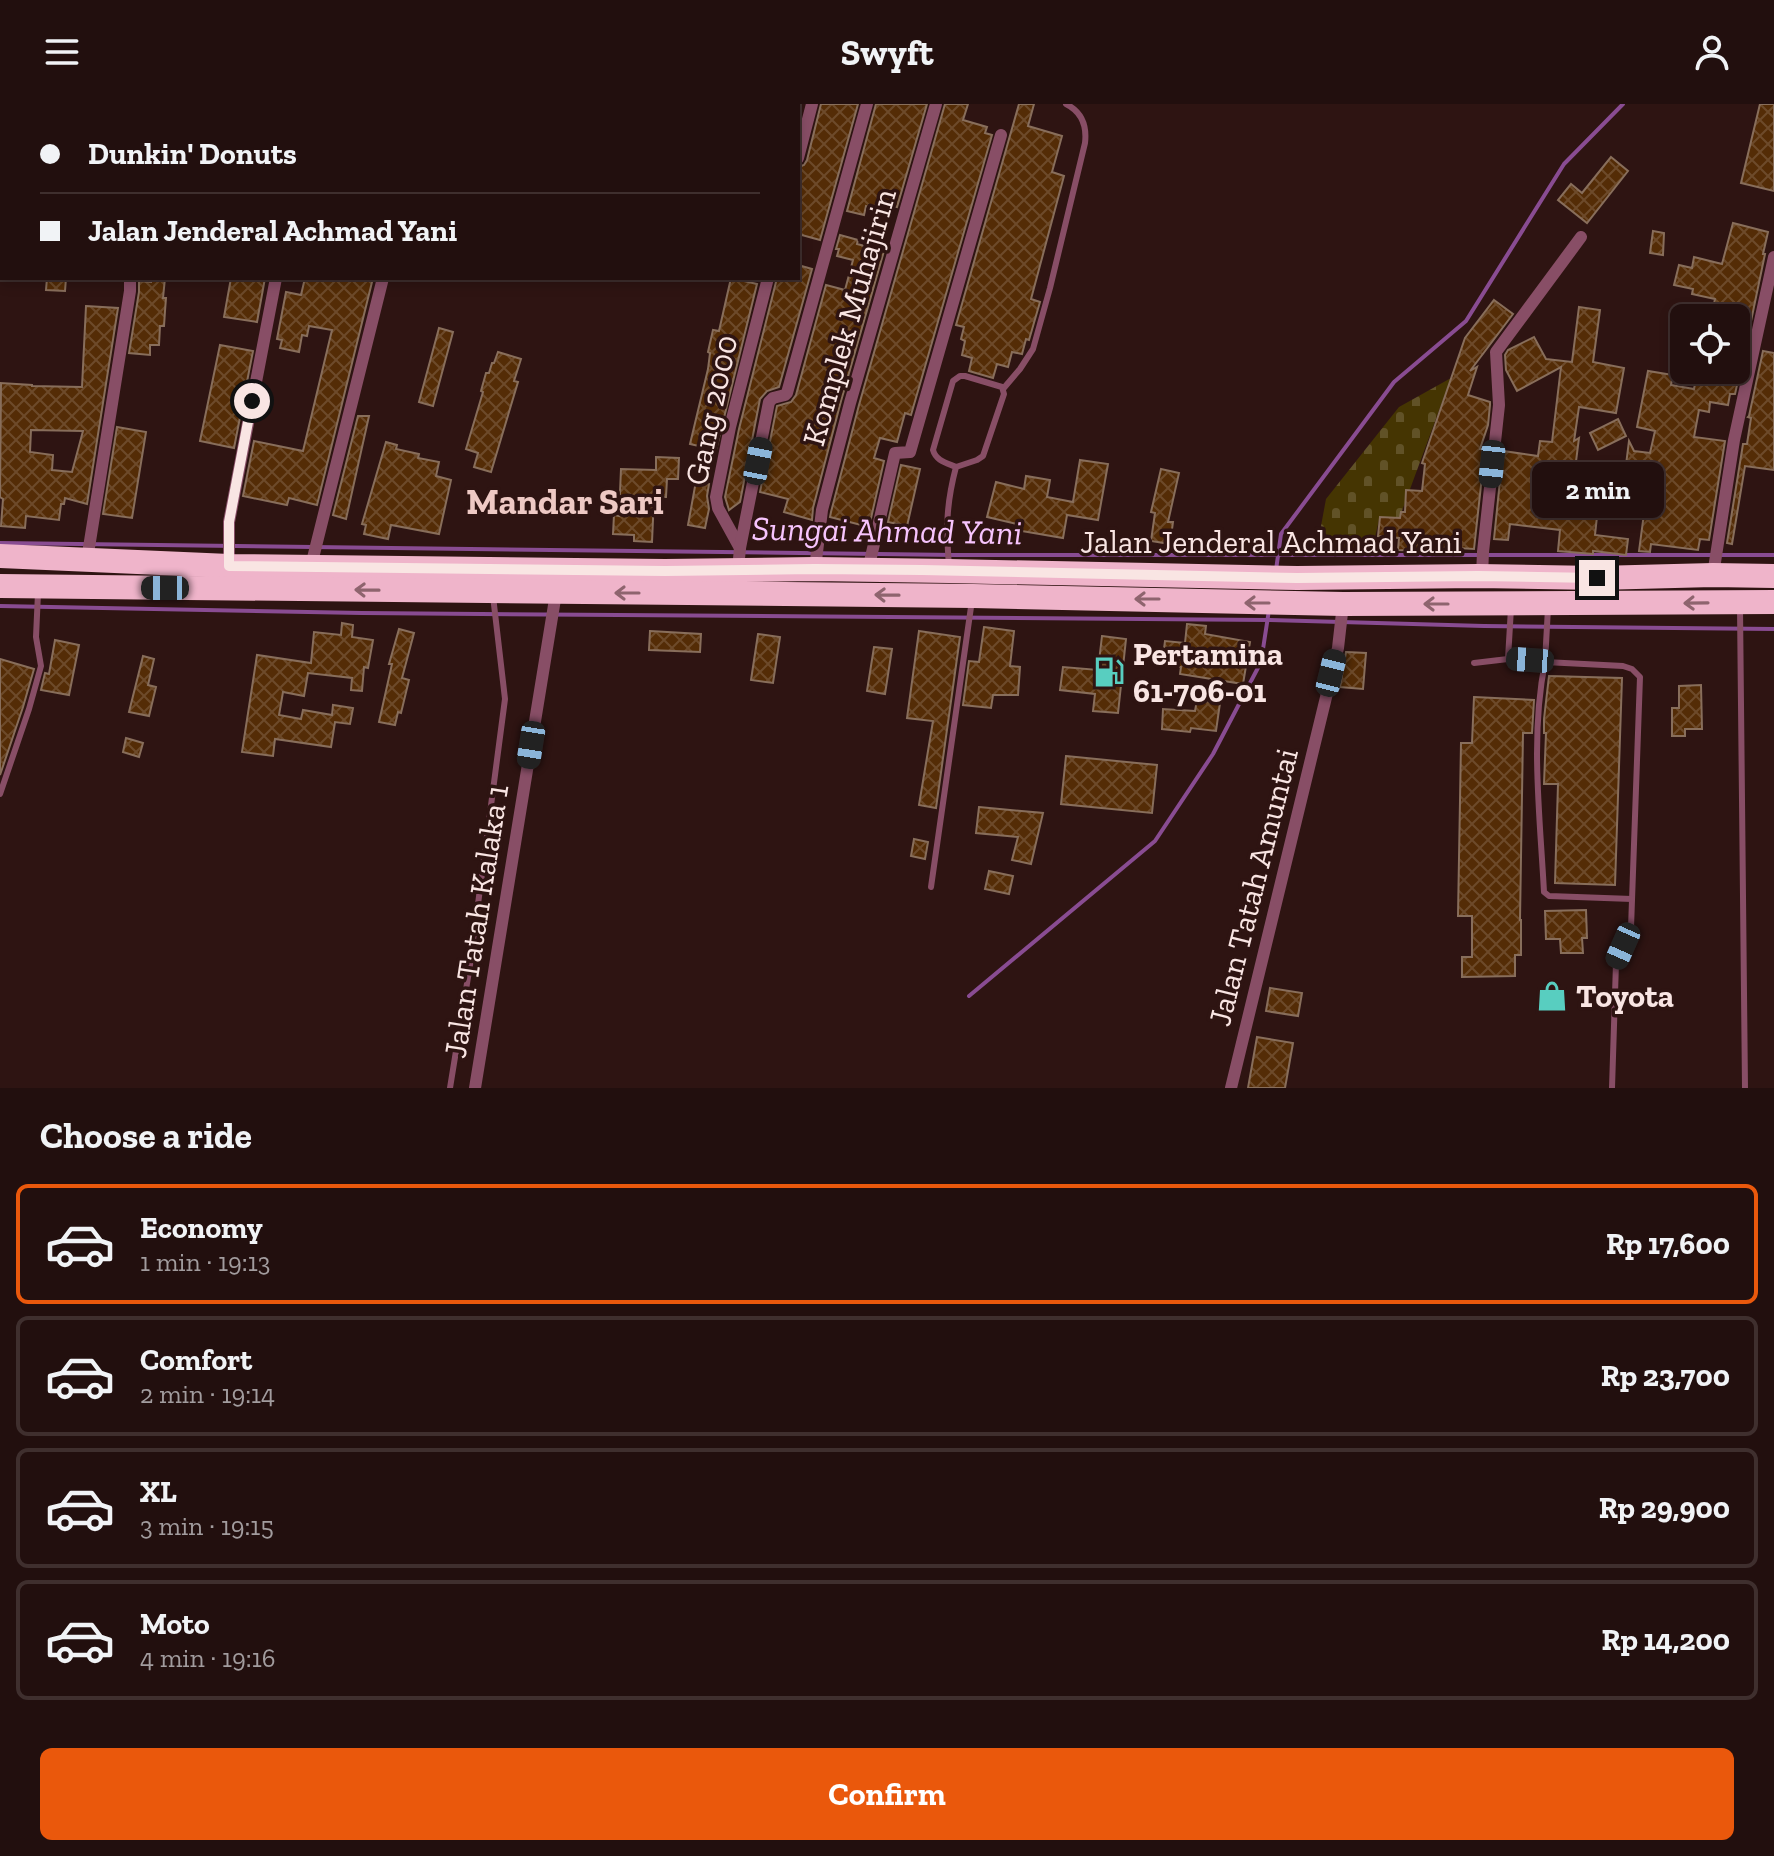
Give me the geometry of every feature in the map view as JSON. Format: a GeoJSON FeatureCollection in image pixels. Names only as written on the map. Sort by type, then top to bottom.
{"type":"FeatureCollection","features":[{"type":"Feature","properties":{"kind":"highway","name":"Jalan Jenderal Achmad Yani"},"geometry":{"type":"LineString","coordinates":[[0,556],[229,566],[312,561],[972,604],[1159,599],[1289,603],[1342,610],[1547,612],[1595,604],[1740,612],[1774,602]]}},
{"type":"Feature","properties":{"kind":"highway","name":"Jalan Jenderal Achmad Yani"},"geometry":{"type":"LineString","coordinates":[[0,586],[214,587],[493,599],[554,607],[663,582],[739,559],[816,558],[1297,578],[1482,563],[1597,578],[1715,562],[1774,576]]}},
{"type":"Feature","properties":{"kind":"highway"},"geometry":{"type":"LineString","coordinates":[[115,588],[116,561]]}},
{"type":"Feature","properties":{"kind":"highway"},"geometry":{"type":"LineString","coordinates":[[1595,604],[1597,578]]}},
{"type":"Feature","properties":{"kind":"street"},"geometry":{"type":"LineString","coordinates":[[800,150],[812,104]]}},
{"type":"Feature","properties":{"kind":"street"},"geometry":{"type":"LineString","coordinates":[[739,559],[769,402],[787,393],[867,104]]}},
{"type":"Feature","properties":{"kind":"street","name":"Komplek Muhajirin"},"geometry":{"type":"LineString","coordinates":[[816,558],[822,510],[850,403],[936,104]]}},
{"type":"Feature","properties":{"kind":"street"},"geometry":{"type":"LineString","coordinates":[[870,560],[895,453],[910,452],[1001,135]]}},
{"type":"Feature","properties":{"kind":"street"},"geometry":{"type":"LineString","coordinates":[[1482,563],[1499,405],[1496,352],[1581,237]]}},
{"type":"Feature","properties":{"kind":"street"},"geometry":{"type":"LineString","coordinates":[[1715,562],[1734,440],[1774,257]]}},
{"type":"Feature","properties":{"kind":"street"},"geometry":{"type":"LineString","coordinates":[[87,560],[130,280]]}},
{"type":"Feature","properties":{"kind":"street"},"geometry":{"type":"LineString","coordinates":[[229,566],[229,522],[276,280]]}},
{"type":"Feature","properties":{"kind":"street"},"geometry":{"type":"LineString","coordinates":[[312,561],[382,280]]}},
{"type":"Feature","properties":{"kind":"street","name":"Gang 2000"},"geometry":{"type":"LineString","coordinates":[[739,559],[716,497],[730,427],[767,280]]}},
{"type":"Feature","properties":{"kind":"street","name":"Jalan Tatah Kalaka 1"},"geometry":{"type":"LineString","coordinates":[[475,1088],[554,607]]}},
{"type":"Feature","properties":{"kind":"street","name":"Jalan Tatah Amuntai"},"geometry":{"type":"LineString","coordinates":[[1231,1088],[1338,648],[1342,610]]}},
{"type":"Feature","properties":{"kind":"lane"},"geometry":{"type":"LineString","coordinates":[[1003,389],[965,376],[953,381],[934,455],[956,467],[983,456],[1003,389],[1033,349],[1085,143],[1083,119],[1066,104]]}},
{"type":"Feature","properties":{"kind":"lane"},"geometry":{"type":"LineString","coordinates":[[949,565],[946,519],[956,467]]}},
{"type":"Feature","properties":{"kind":"lane"},"geometry":{"type":"LineString","coordinates":[[0,794],[41,666],[36,637],[39,587]]}},
{"type":"Feature","properties":{"kind":"lane"},"geometry":{"type":"LineString","coordinates":[[450,1088],[470,965],[505,699],[493,599]]}},
{"type":"Feature","properties":{"kind":"lane"},"geometry":{"type":"LineString","coordinates":[[931,887],[972,604]]}},
{"type":"Feature","properties":{"kind":"lane"},"geometry":{"type":"LineString","coordinates":[[1508,659],[1511,612]]}},
{"type":"Feature","properties":{"kind":"lane"},"geometry":{"type":"LineString","coordinates":[[1547,612],[1537,747],[1544,892],[1549,896],[1632,899]]}},
{"type":"Feature","properties":{"kind":"lane"},"geometry":{"type":"LineString","coordinates":[[1740,612],[1745,1088]]}},
{"type":"Feature","properties":{"kind":"lane"},"geometry":{"type":"LineString","coordinates":[[1474,663],[1508,659],[1623,666],[1640,677],[1631,928],[1616,963],[1612,1088]]}},
{"type":"Feature","properties":{"kind":"green space"},"geometry":{"type":"Polygon","coordinates":[[[1451,378],[1399,519],[1379,520],[1372,550],[1335,549],[1321,526],[1326,499],[1399,407],[1451,378]]]}},
{"type":"Feature","properties":{"kind":"building"},"geometry":{"type":"Polygon","coordinates":[[[821,104],[858,104],[820,240],[800,235],[800,166],[807,160],[821,104]]]}},
{"type":"Feature","properties":{"kind":"building"},"geometry":{"type":"Polygon","coordinates":[[[876,104],[927,104],[897,207],[888,205],[886,212],[866,206],[864,215],[847,211],[876,104]]]}},
{"type":"Feature","properties":{"kind":"building"},"geometry":{"type":"Polygon","coordinates":[[[945,104],[968,104],[963,120],[987,127],[985,133],[992,135],[911,415],[905,413],[897,442],[880,438],[874,458],[884,461],[869,527],[830,517],[945,104]]]}},
{"type":"Feature","properties":{"kind":"building"},"geometry":{"type":"Polygon","coordinates":[[[1019,104],[1034,104],[1028,126],[1062,136],[1052,172],[1064,176],[1031,299],[1040,302],[1029,340],[1026,339],[1022,354],[1012,352],[1008,367],[997,364],[993,378],[969,371],[972,358],[962,355],[964,327],[956,325],[1019,104]]]}},
{"type":"Feature","properties":{"kind":"building"},"geometry":{"type":"Polygon","coordinates":[[[1760,104],[1774,104],[1774,191],[1741,183],[1760,104]]]}},
{"type":"Feature","properties":{"kind":"building"},"geometry":{"type":"Polygon","coordinates":[[[1611,157],[1628,171],[1587,223],[1558,200],[1571,184],[1582,193],[1611,157]]]}},
{"type":"Feature","properties":{"kind":"building"},"geometry":{"type":"Polygon","coordinates":[[[1733,223],[1768,232],[1750,326],[1750,304],[1714,304],[1715,299],[1692,294],[1693,289],[1674,285],[1679,265],[1692,268],[1694,257],[1722,264],[1733,223]]]}},
{"type":"Feature","properties":{"kind":"building"},"geometry":{"type":"Polygon","coordinates":[[[1653,231],[1664,233],[1663,255],[1650,253],[1653,231]]]}},
{"type":"Feature","properties":{"kind":"building"},"geometry":{"type":"Polygon","coordinates":[[[840,235],[858,240],[857,244],[884,251],[841,401],[812,520],[784,512],[788,499],[760,492],[777,406],[791,402],[796,395],[826,285],[845,290],[853,260],[837,256],[840,235]]]}},
{"type":"Feature","properties":{"kind":"building"},"geometry":{"type":"Polygon","coordinates":[[[800,266],[812,269],[779,387],[767,391],[760,399],[740,502],[729,510],[725,497],[776,280],[800,280],[800,266]]]}},
{"type":"Feature","properties":{"kind":"building"},"geometry":{"type":"Polygon","coordinates":[[[47,280],[66,280],[65,291],[46,290],[47,280]]]}},
{"type":"Feature","properties":{"kind":"building"},"geometry":{"type":"Polygon","coordinates":[[[165,280],[164,326],[160,326],[159,345],[150,345],[150,355],[129,353],[139,281],[165,280]]]}},
{"type":"Feature","properties":{"kind":"building"},"geometry":{"type":"Polygon","coordinates":[[[231,280],[265,280],[257,322],[224,317],[231,280]]]}},
{"type":"Feature","properties":{"kind":"building"},"geometry":{"type":"Polygon","coordinates":[[[305,280],[373,280],[317,505],[289,498],[287,505],[243,496],[254,441],[303,451],[332,330],[309,326],[307,336],[302,335],[299,352],[280,348],[282,340],[277,339],[286,292],[301,295],[305,280]]]}},
{"type":"Feature","properties":{"kind":"building"},"geometry":{"type":"Polygon","coordinates":[[[731,280],[757,284],[716,450],[690,444],[708,369],[713,330],[719,331],[731,280]]]}},
{"type":"Feature","properties":{"kind":"building"},"geometry":{"type":"Polygon","coordinates":[[[1494,300],[1513,314],[1470,371],[1477,367],[1468,395],[1490,402],[1488,425],[1480,449],[1485,449],[1474,549],[1458,548],[1458,552],[1398,550],[1399,538],[1378,536],[1380,517],[1400,518],[1401,512],[1405,512],[1406,490],[1422,491],[1425,464],[1422,463],[1465,338],[1494,300]]]}},
{"type":"Feature","properties":{"kind":"building"},"geometry":{"type":"Polygon","coordinates":[[[86,306],[118,308],[87,504],[65,498],[59,520],[26,516],[25,528],[1,526],[1,383],[82,387],[86,306]],[[31,430],[30,452],[53,455],[52,470],[72,472],[83,431],[31,430]]]}},
{"type":"Feature","properties":{"kind":"building"},"geometry":{"type":"Polygon","coordinates":[[[1579,307],[1600,310],[1593,362],[1624,368],[1616,413],[1579,407],[1574,441],[1579,438],[1574,477],[1601,480],[1595,535],[1628,539],[1626,555],[1558,551],[1560,530],[1510,524],[1508,540],[1494,539],[1503,451],[1538,456],[1540,441],[1552,442],[1561,367],[1517,391],[1506,370],[1505,355],[1508,350],[1534,337],[1546,359],[1572,362],[1579,307]]]}},
{"type":"Feature","properties":{"kind":"building"},"geometry":{"type":"Polygon","coordinates":[[[439,328],[453,332],[433,406],[419,402],[439,328]]]}},
{"type":"Feature","properties":{"kind":"building"},"geometry":{"type":"Polygon","coordinates":[[[220,345],[253,351],[234,448],[200,441],[220,345]]]}},
{"type":"Feature","properties":{"kind":"building"},"geometry":{"type":"Polygon","coordinates":[[[1763,351],[1774,353],[1774,470],[1745,466],[1732,544],[1727,543],[1743,444],[1747,444],[1751,418],[1748,417],[1763,351]]]}},
{"type":"Feature","properties":{"kind":"building"},"geometry":{"type":"Polygon","coordinates":[[[498,352],[521,359],[514,381],[518,382],[491,472],[474,467],[478,453],[466,449],[486,373],[489,373],[498,352]]]}},
{"type":"Feature","properties":{"kind":"building"},"geometry":{"type":"Polygon","coordinates":[[[1648,371],[1670,375],[1671,385],[1694,389],[1695,384],[1737,384],[1735,394],[1730,394],[1728,405],[1710,402],[1709,412],[1699,410],[1694,437],[1725,441],[1709,540],[1700,539],[1698,550],[1651,544],[1650,552],[1639,551],[1647,491],[1623,489],[1629,441],[1634,451],[1650,453],[1655,431],[1637,427],[1648,371]]]}},
{"type":"Feature","properties":{"kind":"building"},"geometry":{"type":"Polygon","coordinates":[[[358,416],[369,416],[346,519],[333,515],[358,416]]]}},
{"type":"Feature","properties":{"kind":"building"},"geometry":{"type":"Polygon","coordinates":[[[1618,419],[1626,436],[1598,450],[1590,433],[1618,419]]]}},
{"type":"Feature","properties":{"kind":"building"},"geometry":{"type":"Polygon","coordinates":[[[117,427],[146,432],[132,518],[103,514],[117,427]]]}},
{"type":"Feature","properties":{"kind":"building"},"geometry":{"type":"Polygon","coordinates":[[[386,442],[397,445],[396,449],[419,454],[418,458],[439,462],[436,476],[451,480],[439,534],[391,525],[388,539],[364,534],[366,525],[362,524],[386,442]]]}},
{"type":"Feature","properties":{"kind":"building"},"geometry":{"type":"Polygon","coordinates":[[[656,457],[679,458],[678,479],[667,479],[666,497],[654,497],[652,542],[634,541],[634,535],[613,534],[614,515],[619,516],[621,469],[656,470],[656,457]]]}},
{"type":"Feature","properties":{"kind":"building"},"geometry":{"type":"Polygon","coordinates":[[[1080,460],[1108,464],[1098,520],[1067,515],[1063,538],[1016,530],[1017,524],[987,517],[996,482],[1024,489],[1026,476],[1050,480],[1047,497],[1073,502],[1080,460]]]}},
{"type":"Feature","properties":{"kind":"building"},"geometry":{"type":"Polygon","coordinates":[[[901,465],[920,469],[907,526],[888,522],[901,465]]]}},
{"type":"Feature","properties":{"kind":"building"},"geometry":{"type":"Polygon","coordinates":[[[1161,469],[1179,473],[1168,522],[1173,522],[1170,544],[1151,541],[1155,513],[1151,512],[1161,469]]]}},
{"type":"Feature","properties":{"kind":"building"},"geometry":{"type":"Polygon","coordinates":[[[696,481],[709,484],[705,528],[688,525],[696,481]]]}},
{"type":"Feature","properties":{"kind":"building"},"geometry":{"type":"Polygon","coordinates":[[[342,623],[353,625],[352,637],[373,640],[368,668],[364,667],[362,691],[351,690],[352,678],[308,673],[304,696],[283,692],[279,715],[301,719],[303,710],[332,715],[333,705],[353,708],[350,724],[335,722],[331,747],[275,739],[273,756],[242,752],[257,655],[311,663],[314,632],[341,635],[342,623]]]}},
{"type":"Feature","properties":{"kind":"building"},"geometry":{"type":"Polygon","coordinates":[[[1187,624],[1206,626],[1205,634],[1250,642],[1243,684],[1180,674],[1181,667],[1162,664],[1165,641],[1185,643],[1187,624]]]}},
{"type":"Feature","properties":{"kind":"building"},"geometry":{"type":"Polygon","coordinates":[[[984,627],[1014,631],[1010,666],[1020,667],[1018,695],[993,695],[991,708],[963,705],[969,661],[979,662],[984,627]]]}},
{"type":"Feature","properties":{"kind":"building"},"geometry":{"type":"Polygon","coordinates":[[[399,629],[414,633],[402,678],[409,680],[395,725],[379,722],[392,664],[389,664],[399,629]]]}},
{"type":"Feature","properties":{"kind":"building"},"geometry":{"type":"Polygon","coordinates":[[[650,631],[701,634],[700,652],[649,650],[650,631]]]}},
{"type":"Feature","properties":{"kind":"building"},"geometry":{"type":"Polygon","coordinates":[[[919,631],[960,637],[936,808],[919,805],[933,721],[907,718],[919,631]]]}},
{"type":"Feature","properties":{"kind":"building"},"geometry":{"type":"Polygon","coordinates":[[[758,634],[780,637],[773,683],[751,680],[758,634]]]}},
{"type":"Feature","properties":{"kind":"building"},"geometry":{"type":"Polygon","coordinates":[[[1102,636],[1126,639],[1118,713],[1093,711],[1095,694],[1060,690],[1063,667],[1098,670],[1102,636]]]}},
{"type":"Feature","properties":{"kind":"building"},"geometry":{"type":"Polygon","coordinates":[[[55,640],[79,645],[69,695],[41,690],[45,673],[49,674],[55,640]]]}},
{"type":"Feature","properties":{"kind":"building"},"geometry":{"type":"Polygon","coordinates":[[[874,647],[892,649],[885,694],[867,691],[874,647]]]}},
{"type":"Feature","properties":{"kind":"building"},"geometry":{"type":"Polygon","coordinates":[[[1346,652],[1366,653],[1363,689],[1340,687],[1346,652]]]}},
{"type":"Feature","properties":{"kind":"building"},"geometry":{"type":"Polygon","coordinates":[[[143,656],[154,659],[148,685],[156,687],[149,716],[129,712],[143,656]]]}},
{"type":"Feature","properties":{"kind":"building"},"geometry":{"type":"Polygon","coordinates":[[[0,659],[34,669],[0,775],[0,659]]]}},
{"type":"Feature","properties":{"kind":"building"},"geometry":{"type":"Polygon","coordinates":[[[1549,676],[1622,678],[1615,885],[1555,883],[1558,784],[1544,784],[1544,719],[1549,676]]]}},
{"type":"Feature","properties":{"kind":"building"},"geometry":{"type":"Polygon","coordinates":[[[1701,685],[1702,729],[1685,729],[1685,736],[1672,736],[1672,708],[1679,708],[1679,686],[1701,685]]]}},
{"type":"Feature","properties":{"kind":"building"},"geometry":{"type":"Polygon","coordinates":[[[1474,697],[1534,700],[1532,733],[1523,733],[1521,955],[1515,955],[1515,976],[1462,977],[1462,957],[1472,957],[1472,916],[1458,916],[1461,743],[1472,743],[1474,697]]]}},
{"type":"Feature","properties":{"kind":"building"},"geometry":{"type":"Polygon","coordinates":[[[1197,700],[1220,703],[1216,731],[1162,729],[1163,709],[1195,711],[1197,700]]]}},
{"type":"Feature","properties":{"kind":"building"},"geometry":{"type":"Polygon","coordinates":[[[126,738],[143,743],[139,757],[123,752],[126,738]]]}},
{"type":"Feature","properties":{"kind":"building"},"geometry":{"type":"Polygon","coordinates":[[[1066,756],[1157,765],[1152,813],[1061,804],[1066,756]]]}},
{"type":"Feature","properties":{"kind":"building"},"geometry":{"type":"Polygon","coordinates":[[[979,807],[1043,813],[1031,864],[1012,860],[1018,837],[976,833],[979,807]]]}},
{"type":"Feature","properties":{"kind":"building"},"geometry":{"type":"Polygon","coordinates":[[[914,839],[928,842],[925,859],[911,856],[914,839]]]}},
{"type":"Feature","properties":{"kind":"building"},"geometry":{"type":"Polygon","coordinates":[[[989,871],[1013,876],[1009,894],[985,889],[989,871]]]}},
{"type":"Feature","properties":{"kind":"building"},"geometry":{"type":"Polygon","coordinates":[[[1586,910],[1587,938],[1582,938],[1583,953],[1561,953],[1560,939],[1546,939],[1545,911],[1586,910]]]}},
{"type":"Feature","properties":{"kind":"building"},"geometry":{"type":"Polygon","coordinates":[[[1270,988],[1302,993],[1298,1016],[1266,1011],[1270,988]]]}},
{"type":"Feature","properties":{"kind":"building"},"geometry":{"type":"Polygon","coordinates":[[[1257,1037],[1293,1043],[1285,1088],[1248,1088],[1257,1037]]]}},
{"type":"Feature","properties":{"kind":"waterway"},"geometry":{"type":"LineString","coordinates":[[1276,570],[1281,534],[1394,382],[1466,321],[1564,164],[1623,104]]}},
{"type":"Feature","properties":{"kind":"waterway","name":"Sungai Ahmad Yani"},"geometry":{"type":"LineString","coordinates":[[0,543],[955,555],[1774,555]]}},
{"type":"Feature","properties":{"kind":"waterway","name":"Sungai Ahmad Yani"},"geometry":{"type":"LineString","coordinates":[[0,606],[362,613],[1268,620],[1774,629]]}},
{"type":"Feature","properties":{"kind":"waterway"},"geometry":{"type":"LineString","coordinates":[[969,996],[1155,841],[1213,754],[1261,662],[1269,610]]}},
{"type":"Feature","properties":{"kind":"place","name":"Pertamina 61-706-01"},"geometry":{"type":"Point","coordinates":[1109,672]}},
{"type":"Feature","properties":{"kind":"place","name":"Toyota"},"geometry":{"type":"Point","coordinates":[1552,996]}},
{"type":"Feature","properties":{"kind":"district","name":"Mandar Sari"},"geometry":{"type":"Point","coordinates":[565,501]}},
{"type":"Feature","properties":{"kind":"route"},"geometry":{"type":"LineString","coordinates":[[252,401],[229,522],[229,566],[665,571],[922,570],[1297,578],[1597,578]]}}]}
